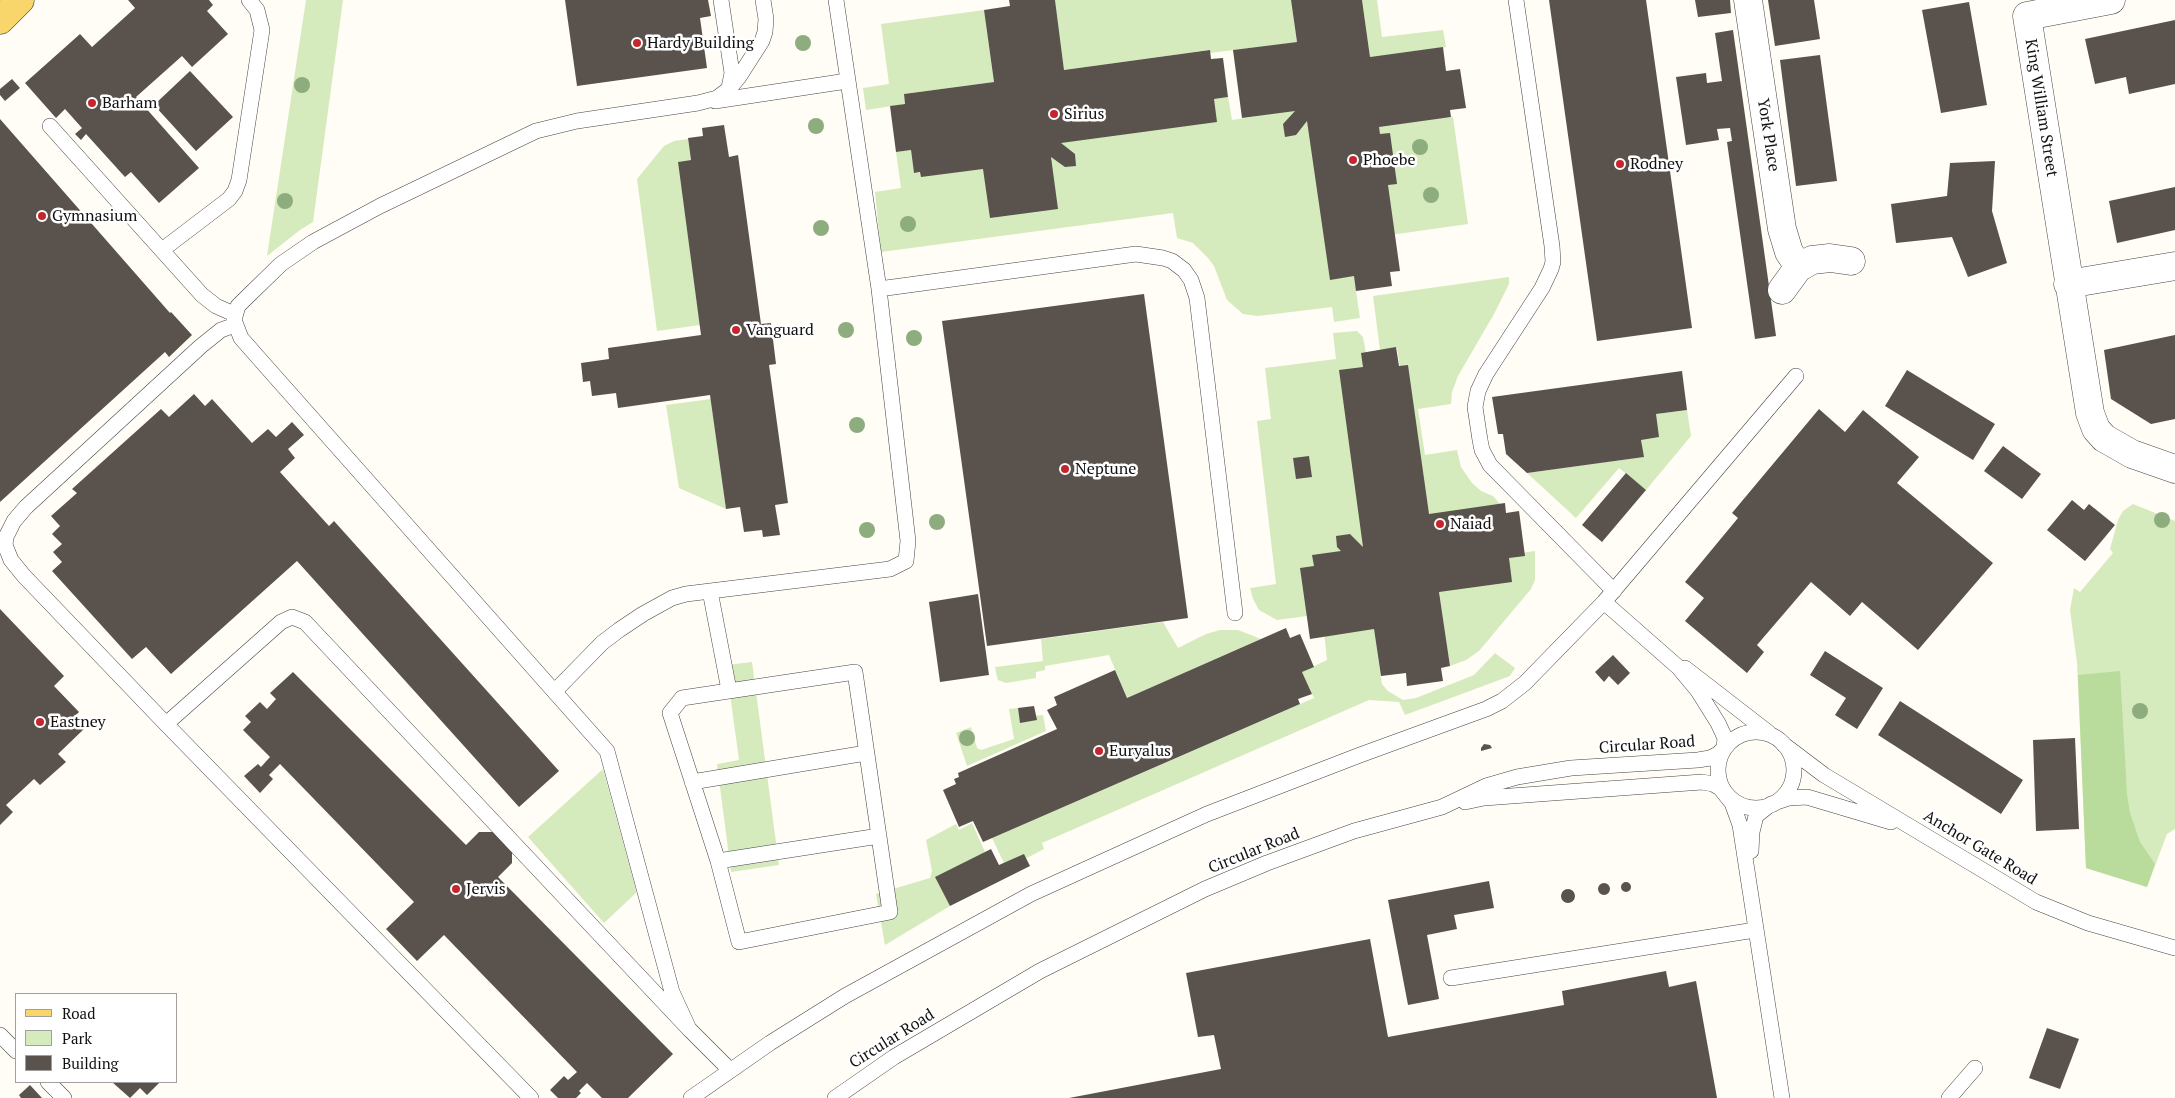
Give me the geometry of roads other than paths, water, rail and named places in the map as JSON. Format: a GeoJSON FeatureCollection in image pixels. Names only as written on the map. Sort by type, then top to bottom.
{"type":"FeatureCollection","features":[{"type":"Feature","properties":{"kind":"street","name":"York Place"},"geometry":{"type":"LineString","coordinates":[[1748,0],[1784,236],[1790,252],[1799,267]]}},
{"type":"Feature","properties":{"kind":"street","name":"King William Street"},"geometry":{"type":"LineString","coordinates":[[2111,0],[2026,8],[2068,284],[2090,413],[2096,429],[2104,438],[2116,446],[2161,466],[2175,469]]}},
{"type":"Feature","properties":{"kind":"street"},"geometry":{"type":"LineString","coordinates":[[1782,290],[1799,267],[1812,260],[1821,258],[1851,261]]}},
{"type":"Feature","properties":{"kind":"street"},"geometry":{"type":"LineString","coordinates":[[2068,284],[2175,266]]}},
{"type":"Feature","properties":{"kind":"lane"},"geometry":{"type":"LineString","coordinates":[[162,250],[229,199],[239,180],[262,30],[260,17],[250,0]]}},
{"type":"Feature","properties":{"kind":"lane"},"geometry":{"type":"LineString","coordinates":[[721,0],[732,73],[732,82],[728,89]]}},
{"type":"Feature","properties":{"kind":"lane"},"geometry":{"type":"LineString","coordinates":[[698,103],[717,98],[728,89],[762,41],[766,19],[763,0]]}},
{"type":"Feature","properties":{"kind":"lane"},"geometry":{"type":"LineString","coordinates":[[555,691],[602,643],[642,614],[672,598],[890,569],[906,561],[908,541],[879,290],[836,0]]}},
{"type":"Feature","properties":{"kind":"lane"},"geometry":{"type":"LineString","coordinates":[[1516,0],[1552,246],[1552,262],[1551,269],[1542,288],[1486,374],[1478,391],[1475,407],[1482,450],[1490,465],[1609,596],[1678,667],[1701,697],[1723,732],[1726,743],[1718,770],[1720,783],[1732,803],[1740,825],[1782,1098]]}},
{"type":"Feature","properties":{"kind":"lane"},"geometry":{"type":"LineString","coordinates":[[531,1098],[24,576],[8,552],[6,537],[14,521],[26,507],[201,346],[234,319],[245,299],[281,264],[313,242],[380,206],[536,132],[577,120],[847,81]]}},
{"type":"Feature","properties":{"kind":"lane"},"geometry":{"type":"LineString","coordinates":[[50,126],[208,301],[234,319],[241,338],[602,744],[610,758],[672,992],[689,1029]]}},
{"type":"Feature","properties":{"kind":"lane"},"geometry":{"type":"LineString","coordinates":[[879,290],[1136,254],[1163,258],[1172,261],[1184,270],[1197,298],[1235,613]]}},
{"type":"Feature","properties":{"kind":"lane"},"geometry":{"type":"LineString","coordinates":[[696,1096],[730,1070],[860,987],[1059,880],[1207,814],[1495,705],[1525,683],[1609,596],[1796,376]]}},
{"type":"Feature","properties":{"kind":"lane"},"geometry":{"type":"LineString","coordinates":[[710,592],[729,690]]}},
{"type":"Feature","properties":{"kind":"lane"},"geometry":{"type":"LineString","coordinates":[[166,724],[281,622],[292,617],[305,622],[689,1029],[730,1070]]}},
{"type":"Feature","properties":{"kind":"lane","name":"Anchor Gate Road"},"geometry":{"type":"LineString","coordinates":[[1661,651],[1697,676],[1813,768],[2006,886],[2063,915],[2175,948]]}},
{"type":"Feature","properties":{"kind":"lane"},"geometry":{"type":"LineString","coordinates":[[855,672],[890,912],[739,942],[718,861],[670,713],[682,698],[729,690],[855,672]]}},
{"type":"Feature","properties":{"kind":"lane"},"geometry":{"type":"LineString","coordinates":[[1724,748],[1735,738],[1749,732],[1764,733],[1780,741],[1791,756],[1792,778],[1787,791],[1759,813],[1754,824],[1751,857],[1751,905]]}},
{"type":"Feature","properties":{"kind":"lane","name":"Circular Road"},"geometry":{"type":"LineString","coordinates":[[835,1098],[874,1069],[968,1012],[1048,967],[1188,897],[1267,863],[1354,832],[1442,807],[1486,786],[1517,777],[1571,768],[1705,759],[1714,757],[1724,748]]}},
{"type":"Feature","properties":{"kind":"lane"},"geometry":{"type":"LineString","coordinates":[[692,782],[866,753]]}},
{"type":"Feature","properties":{"kind":"lane"},"geometry":{"type":"LineString","coordinates":[[1442,807],[1484,798],[1702,782],[1717,786],[1738,804],[1758,808],[1788,798],[1808,796],[1921,833]]}},
{"type":"Feature","properties":{"kind":"lane"},"geometry":{"type":"LineString","coordinates":[[718,861],[879,836]]}},
{"type":"Feature","properties":{"kind":"lane"},"geometry":{"type":"LineString","coordinates":[[1451,978],[1755,930]]}},
{"type":"Feature","properties":{"kind":"lane"},"geometry":{"type":"LineString","coordinates":[[0,1035],[15,1050]]}},
{"type":"Feature","properties":{"kind":"lane"},"geometry":{"type":"LineString","coordinates":[[1950,1098],[1975,1068]]}},
{"type":"Feature","properties":{"kind":"lane"},"geometry":{"type":"LineString","coordinates":[[49,1083],[64,1098]]}},
{"type":"Feature","properties":{"kind":"place","name":"Hardy Building"},"geometry":{"type":"Point","coordinates":[637,43]}},
{"type":"Feature","properties":{"kind":"place","name":"Barham"},"geometry":{"type":"Point","coordinates":[92,103]}},
{"type":"Feature","properties":{"kind":"place","name":"Sirius"},"geometry":{"type":"Point","coordinates":[1054,114]}},
{"type":"Feature","properties":{"kind":"place","name":"Phoebe"},"geometry":{"type":"Point","coordinates":[1353,160]}},
{"type":"Feature","properties":{"kind":"place","name":"Rodney"},"geometry":{"type":"Point","coordinates":[1620,164]}},
{"type":"Feature","properties":{"kind":"place","name":"Gymnasium"},"geometry":{"type":"Point","coordinates":[42,216]}},
{"type":"Feature","properties":{"kind":"place","name":"Vanguard"},"geometry":{"type":"Point","coordinates":[736,330]}},
{"type":"Feature","properties":{"kind":"place","name":"Neptune"},"geometry":{"type":"Point","coordinates":[1065,469]}},
{"type":"Feature","properties":{"kind":"place","name":"Naiad"},"geometry":{"type":"Point","coordinates":[1440,524]}},
{"type":"Feature","properties":{"kind":"place","name":"Eastney"},"geometry":{"type":"Point","coordinates":[40,722]}},
{"type":"Feature","properties":{"kind":"place","name":"Euryalus"},"geometry":{"type":"Point","coordinates":[1099,751]}},
{"type":"Feature","properties":{"kind":"place","name":"Jervis"},"geometry":{"type":"Point","coordinates":[456,889]}}]}
